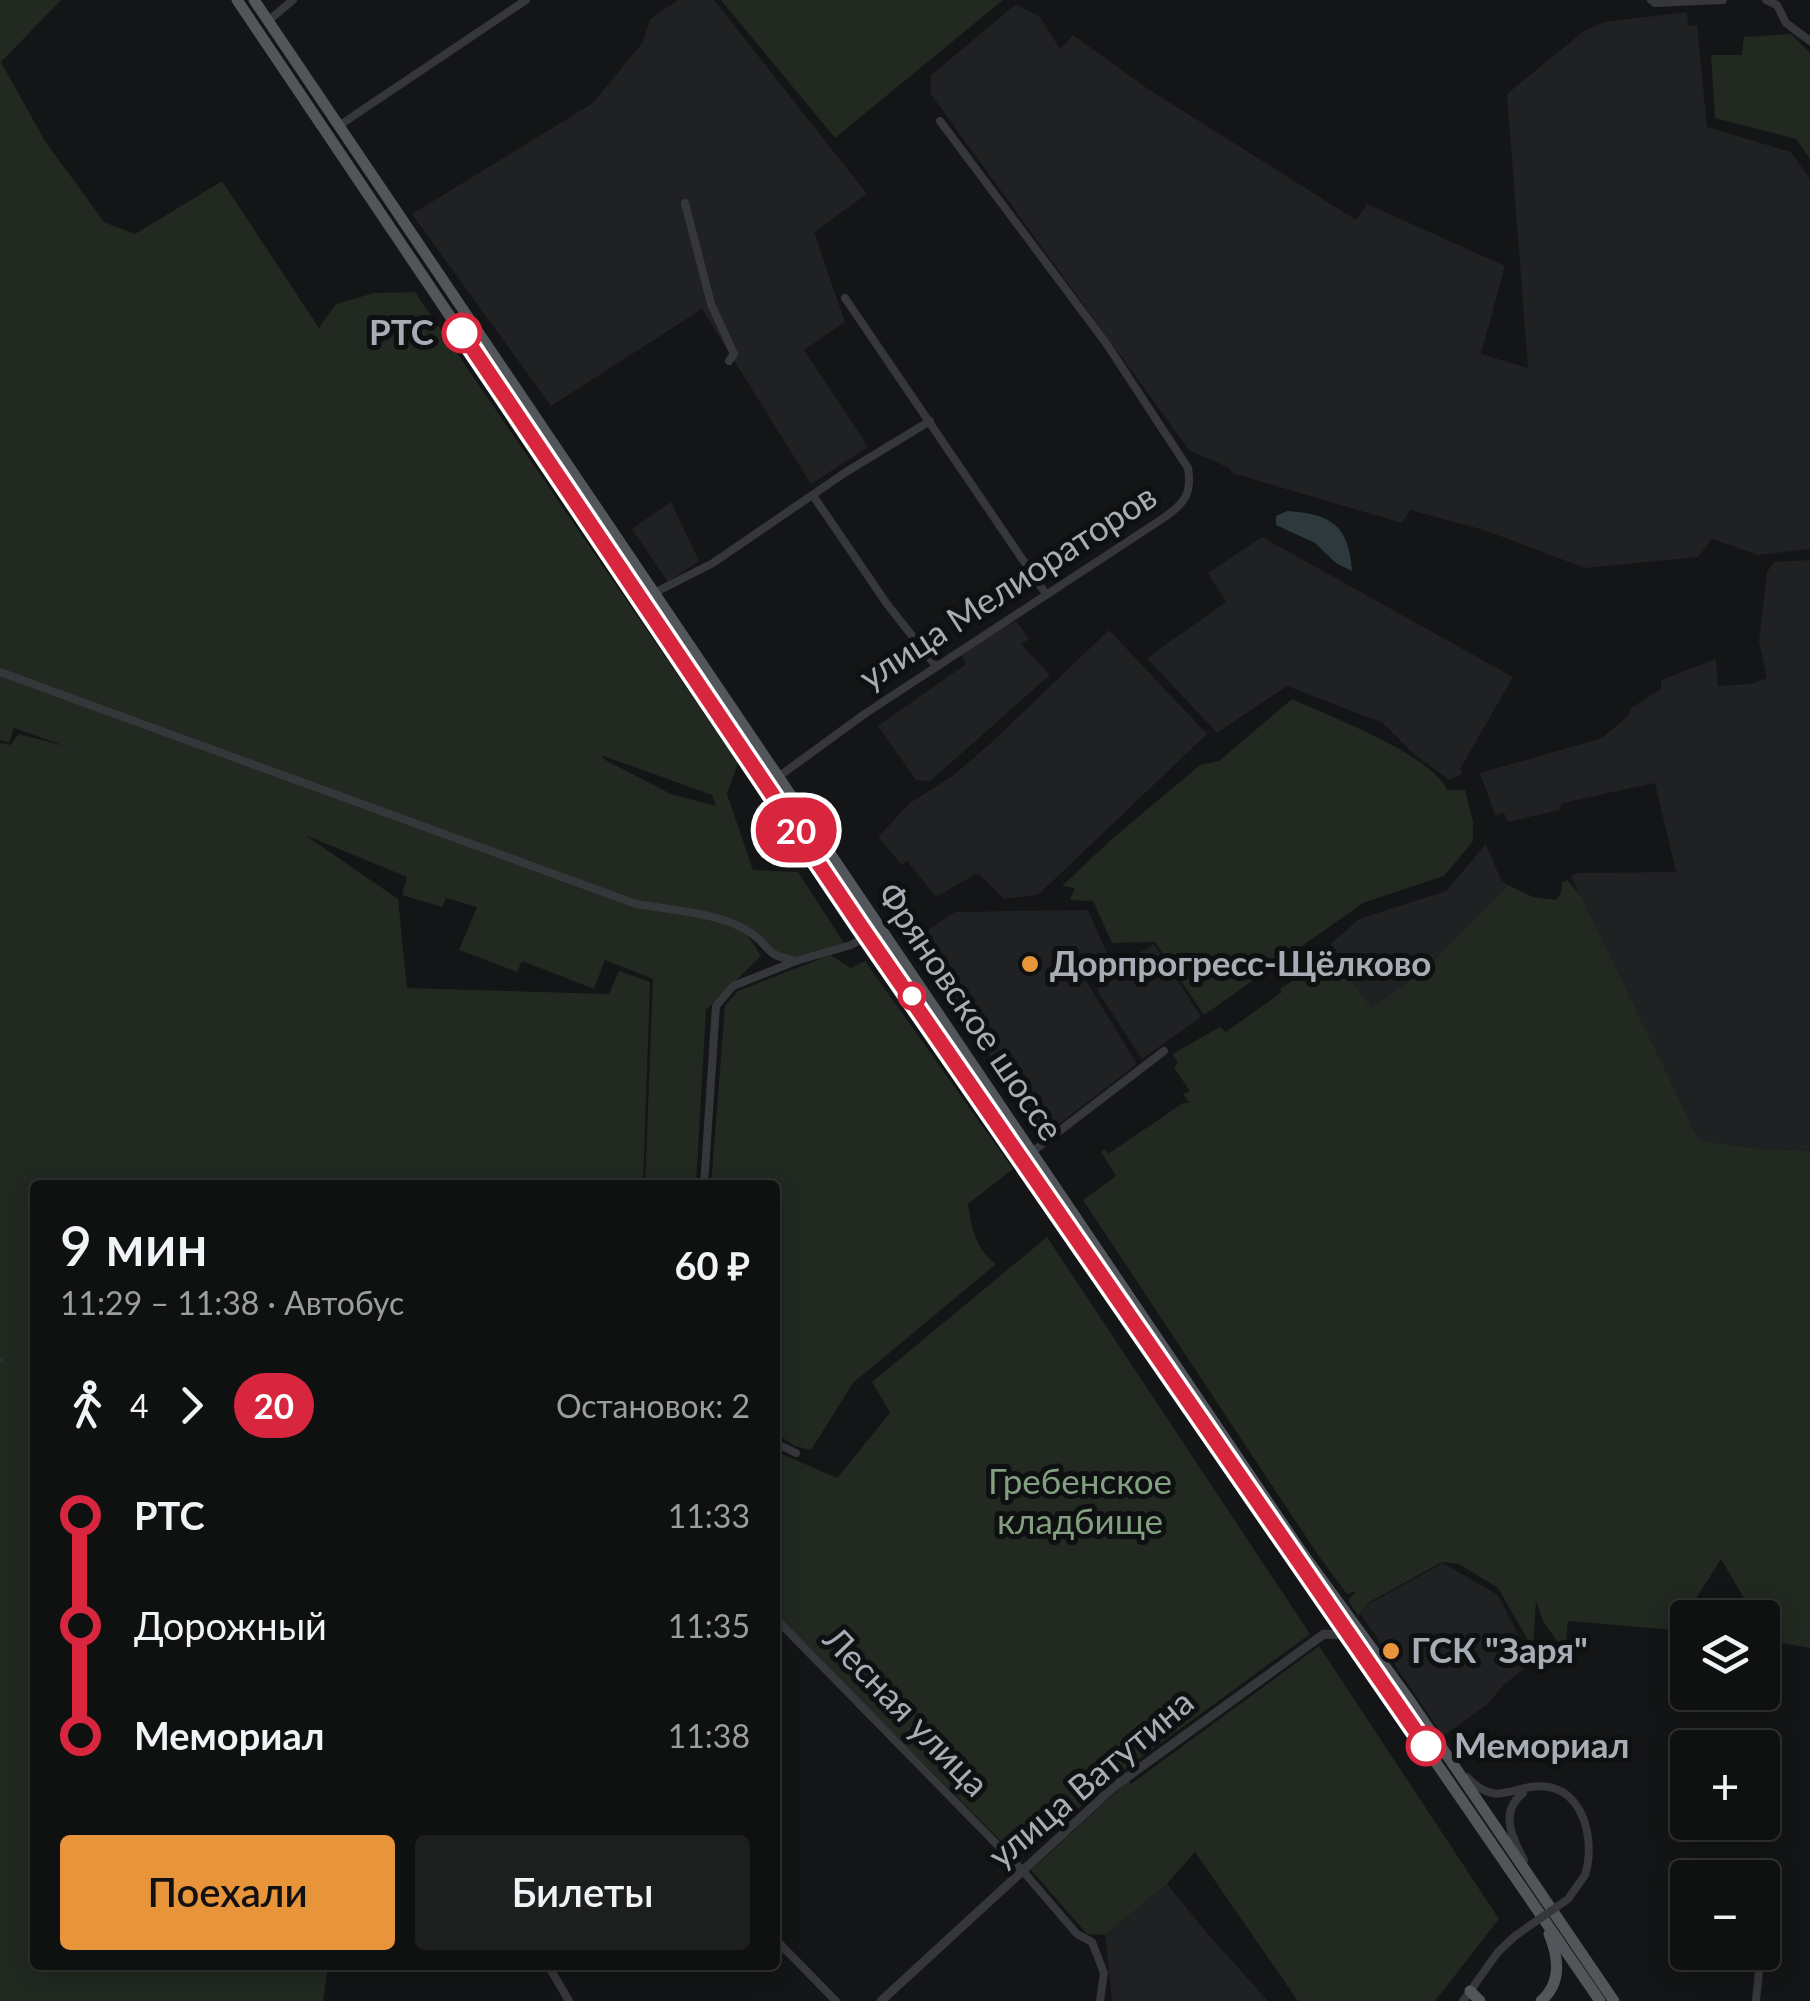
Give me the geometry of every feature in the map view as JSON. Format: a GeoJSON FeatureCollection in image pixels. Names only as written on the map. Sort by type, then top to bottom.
{"type":"FeatureCollection","features":[{"type":"Feature","properties":{"kind":"main road","name":"Фряновское шоссе"},"geometry":{"type":"LineString","coordinates":[[237,0],[868,936],[1332,1612],[1614,2001]]}},
{"type":"Feature","properties":{"kind":"main road","name":"Фряновское шоссе"},"geometry":{"type":"LineString","coordinates":[[254,0],[1301,1551],[1444,1751],[1600,2001]]}},
{"type":"Feature","properties":{"kind":"main road"},"geometry":{"type":"LineString","coordinates":[[1541,1904],[1557,1964],[1553,1987],[1541,2001]]}},
{"type":"Feature","properties":{"kind":"street"},"geometry":{"type":"LineString","coordinates":[[268,22],[293,0]]}},
{"type":"Feature","properties":{"kind":"street"},"geometry":{"type":"LineString","coordinates":[[340,125],[526,0]]}},
{"type":"Feature","properties":{"kind":"street"},"geometry":{"type":"LineString","coordinates":[[1651,0],[1723,0]]}},
{"type":"Feature","properties":{"kind":"street"},"geometry":{"type":"LineString","coordinates":[[1766,0],[1777,5],[1786,22],[1810,41]]}},
{"type":"Feature","properties":{"kind":"street","name":"улица Мелиораторов"},"geometry":{"type":"LineString","coordinates":[[778,777],[936,666],[1182,505],[1191,484],[1188,468],[1106,343],[940,121]]}},
{"type":"Feature","properties":{"kind":"street"},"geometry":{"type":"LineString","coordinates":[[685,203],[711,304],[734,354],[729,361]]}},
{"type":"Feature","properties":{"kind":"street"},"geometry":{"type":"LineString","coordinates":[[845,298],[1046,594]]}},
{"type":"Feature","properties":{"kind":"street"},"geometry":{"type":"LineString","coordinates":[[654,593],[713,563],[846,472],[930,421]]}},
{"type":"Feature","properties":{"kind":"street"},"geometry":{"type":"LineString","coordinates":[[814,497],[887,604],[936,666]]}},
{"type":"Feature","properties":{"kind":"street"},"geometry":{"type":"LineString","coordinates":[[0,672],[636,904],[708,916],[752,934],[770,955],[796,960]]}},
{"type":"Feature","properties":{"kind":"street"},"geometry":{"type":"LineString","coordinates":[[704,1180],[716,1006],[733,986],[868,936]]}},
{"type":"Feature","properties":{"kind":"street"},"geometry":{"type":"LineString","coordinates":[[1032,1152],[1164,1051]]}},
{"type":"Feature","properties":{"kind":"street"},"geometry":{"type":"LineString","coordinates":[[780,1445],[796,1453]]}},
{"type":"Feature","properties":{"kind":"street"},"geometry":{"type":"LineString","coordinates":[[1332,1612],[1324,1634],[1341,1635],[1354,1642]]}},
{"type":"Feature","properties":{"kind":"street","name":"Лесная улица"},"geometry":{"type":"LineString","coordinates":[[780,1623],[1022,1870],[1078,1934],[1092,1942],[1104,1973],[1100,2001]]}},
{"type":"Feature","properties":{"kind":"street","name":"улица Ватутина"},"geometry":{"type":"LineString","coordinates":[[881,2001],[1115,1786],[1324,1634]]}},
{"type":"Feature","properties":{"kind":"street"},"geometry":{"type":"LineString","coordinates":[[1444,1751],[1472,1782],[1490,1794],[1508,1795],[1531,1788],[1560,1791],[1582,1817],[1590,1852],[1586,1874],[1568,1899],[1498,1952],[1472,1999]]}},
{"type":"Feature","properties":{"kind":"street"},"geometry":{"type":"LineString","coordinates":[[1531,1788],[1510,1808],[1509,1828],[1541,1904]]}},
{"type":"Feature","properties":{"kind":"street"},"geometry":{"type":"LineString","coordinates":[[780,1944],[836,2001]]}},
{"type":"Feature","properties":{"kind":"street"},"geometry":{"type":"LineString","coordinates":[[551,1970],[568,2001]]}},
{"type":"Feature","properties":{"kind":"street"},"geometry":{"type":"LineString","coordinates":[[1756,2001],[1759,1970]]}},
{"type":"Feature","properties":{"kind":"shaded area"},"geometry":{"type":"Polygon","coordinates":[[[678,0],[714,0],[867,194],[814,232],[845,322],[804,350],[868,447],[811,484],[702,309],[551,406],[412,214],[593,103],[643,42],[650,19],[678,0]]]}},
{"type":"Feature","properties":{"kind":"shaded area"},"geometry":{"type":"Polygon","coordinates":[[[1016,4],[1040,17],[1060,49],[1073,35],[1148,89],[1356,220],[1367,204],[1505,266],[1481,354],[1528,368],[1507,94],[1585,30],[1604,22],[1687,12],[1688,26],[1697,25],[1707,127],[1791,152],[1810,179],[1810,549],[1758,555],[1712,539],[1698,557],[1585,568],[1484,530],[1410,510],[1402,523],[1232,473],[1189,450],[930,93],[931,75],[1016,4]]]}},
{"type":"Feature","properties":{"kind":"shaded area"},"geometry":{"type":"Polygon","coordinates":[[[671,502],[699,561],[668,582],[632,529],[671,502]]]}},
{"type":"Feature","properties":{"kind":"shaded area"},"geometry":{"type":"Polygon","coordinates":[[[1287,511],[1315,515],[1335,524],[1347,542],[1352,571],[1336,563],[1315,543],[1276,525],[1276,516],[1287,511]]]}},
{"type":"Feature","properties":{"kind":"shaded area"},"geometry":{"type":"Polygon","coordinates":[[[1262,537],[1513,677],[1460,769],[1462,774],[1449,780],[1415,755],[1383,723],[1287,686],[1217,733],[1147,658],[1226,602],[1208,573],[1262,537]]]}},
{"type":"Feature","properties":{"kind":"shaded area"},"geometry":{"type":"Polygon","coordinates":[[[1810,560],[1810,1151],[1699,1140],[1571,877],[1576,873],[1676,872],[1655,783],[1576,800],[1561,804],[1560,810],[1508,822],[1504,813],[1495,815],[1480,773],[1602,738],[1628,716],[1631,708],[1661,689],[1661,680],[1716,659],[1718,686],[1751,684],[1767,678],[1759,641],[1767,572],[1774,562],[1810,560]]]}},
{"type":"Feature","properties":{"kind":"shaded area"},"geometry":{"type":"Polygon","coordinates":[[[1016,621],[1029,639],[1021,644],[1050,675],[930,781],[916,780],[878,726],[966,664],[960,653],[1016,621]]]}},
{"type":"Feature","properties":{"kind":"shaded area"},"geometry":{"type":"Polygon","coordinates":[[[1109,630],[1207,734],[1038,895],[1004,899],[978,873],[936,897],[907,861],[902,865],[878,837],[910,803],[954,775],[993,741],[1109,630]]]}},
{"type":"Feature","properties":{"kind":"shaded area"},"geometry":{"type":"Polygon","coordinates":[[[1486,844],[1501,880],[1508,885],[1419,975],[1371,1009],[1333,955],[1337,952],[1331,944],[1359,919],[1446,891],[1486,844]]]}},
{"type":"Feature","properties":{"kind":"shaded area"},"geometry":{"type":"Polygon","coordinates":[[[1088,910],[1111,962],[1086,981],[1137,1064],[1041,1138],[917,937],[955,912],[1088,910]]]}},
{"type":"Feature","properties":{"kind":"shaded area"},"geometry":{"type":"Polygon","coordinates":[[[1154,944],[1201,1017],[1142,1059],[1097,990],[1111,970],[1154,944]]]}},
{"type":"Feature","properties":{"kind":"shaded area"},"geometry":{"type":"Polygon","coordinates":[[[1443,1563],[1498,1595],[1532,1663],[1503,1685],[1489,1703],[1443,1736],[1358,1610],[1443,1563]]]}},
{"type":"Feature","properties":{"kind":"shaded area"},"geometry":{"type":"Polygon","coordinates":[[[1167,1884],[1268,2001],[1112,2001],[1105,1935],[1167,1884]]]}},
{"type":"Feature","properties":{"kind":"green space"},"geometry":{"type":"Polygon","coordinates":[[[0,0],[61,0],[1,62],[45,141],[104,222],[135,234],[222,181],[321,331],[320,326],[336,304],[374,293],[415,292],[738,763],[727,794],[753,870],[798,872],[844,943],[795,959],[772,953],[755,932],[748,936],[761,956],[706,1010],[696,1180],[645,1180],[653,979],[605,960],[594,989],[522,961],[517,972],[459,950],[477,907],[446,898],[442,907],[402,895],[407,877],[305,835],[398,899],[407,988],[609,994],[619,971],[650,982],[643,1180],[30,1180],[30,1970],[327,1970],[323,2001],[0,2001],[0,743],[10,745],[19,734],[65,746],[14,728],[9,743],[0,740],[0,0]],[[601,755],[671,794],[716,806],[712,795],[601,755]]]}},
{"type":"Feature","properties":{"kind":"green space"},"geometry":{"type":"Polygon","coordinates":[[[721,0],[1003,0],[835,138],[721,0]]]}},
{"type":"Feature","properties":{"kind":"green space"},"geometry":{"type":"Polygon","coordinates":[[[1791,34],[1810,53],[1810,159],[1796,139],[1715,118],[1711,55],[1742,55],[1744,37],[1791,34]]]}},
{"type":"Feature","properties":{"kind":"green space"},"geometry":{"type":"Polygon","coordinates":[[[1292,699],[1401,750],[1438,777],[1447,790],[1465,790],[1473,821],[1473,841],[1444,876],[1363,903],[1204,1015],[1155,942],[1112,943],[1093,901],[1070,900],[1075,888],[1062,886],[1200,765],[1219,761],[1292,699]]]}},
{"type":"Feature","properties":{"kind":"green space"},"geometry":{"type":"Polygon","coordinates":[[[1567,880],[1581,896],[1699,1140],[1810,1151],[1810,1648],[1780,1643],[1780,1600],[1745,1600],[1721,1559],[1695,1600],[1670,1600],[1670,1630],[1568,1621],[1565,1653],[1543,1621],[1536,1601],[1533,1649],[1498,1588],[1459,1564],[1442,1562],[1368,1603],[1358,1616],[1348,1600],[1357,1591],[1347,1594],[1318,1555],[1083,1200],[1116,1176],[1101,1152],[1105,1149],[1108,1154],[1183,1103],[1190,1103],[1183,1094],[1190,1091],[1174,1068],[1178,1063],[1172,1054],[1220,1027],[1226,1032],[1282,992],[1280,989],[1333,955],[1371,1008],[1419,975],[1508,885],[1533,897],[1556,900],[1562,882],[1567,880]]]}},
{"type":"Feature","properties":{"kind":"green space"},"geometry":{"type":"Polygon","coordinates":[[[830,955],[851,968],[865,961],[1013,1169],[968,1204],[979,1245],[996,1264],[853,1383],[811,1450],[794,1446],[780,1436],[780,1180],[711,1180],[725,1006],[738,991],[830,955]]]}},
{"type":"Feature","properties":{"kind":"green space","name":"Гребенское кладбище"},"geometry":{"type":"Polygon","coordinates":[[[1047,1237],[1310,1634],[1120,1773],[1019,1859],[780,1620],[780,1453],[837,1478],[890,1413],[872,1382],[1047,1237]]]}},
{"type":"Feature","properties":{"kind":"green space"},"geometry":{"type":"Polygon","coordinates":[[[1319,1646],[1499,1919],[1435,2001],[1298,2001],[1195,1852],[1167,1884],[1105,1935],[1087,1934],[1031,1870],[1128,1781],[1131,1784],[1319,1646]]]}},
{"type":"Feature","properties":{"kind":"bus line","name":"20"},"geometry":{"type":"LineString","coordinates":[[462,333],[860,925],[1426,1746]]}},
{"type":"Feature","properties":{"kind":"place","name":"РТС"},"geometry":{"type":"Point","coordinates":[462,333]}},
{"type":"Feature","properties":{"kind":"place","name":"Дорпрогресс-Щёлково"},"geometry":{"type":"Point","coordinates":[1030,964]}},
{"type":"Feature","properties":{"kind":"place","name":"ГСК \"Заря\""},"geometry":{"type":"Point","coordinates":[1391,1651]}},
{"type":"Feature","properties":{"kind":"place","name":"Мемориал"},"geometry":{"type":"Point","coordinates":[1426,1746]}}]}
